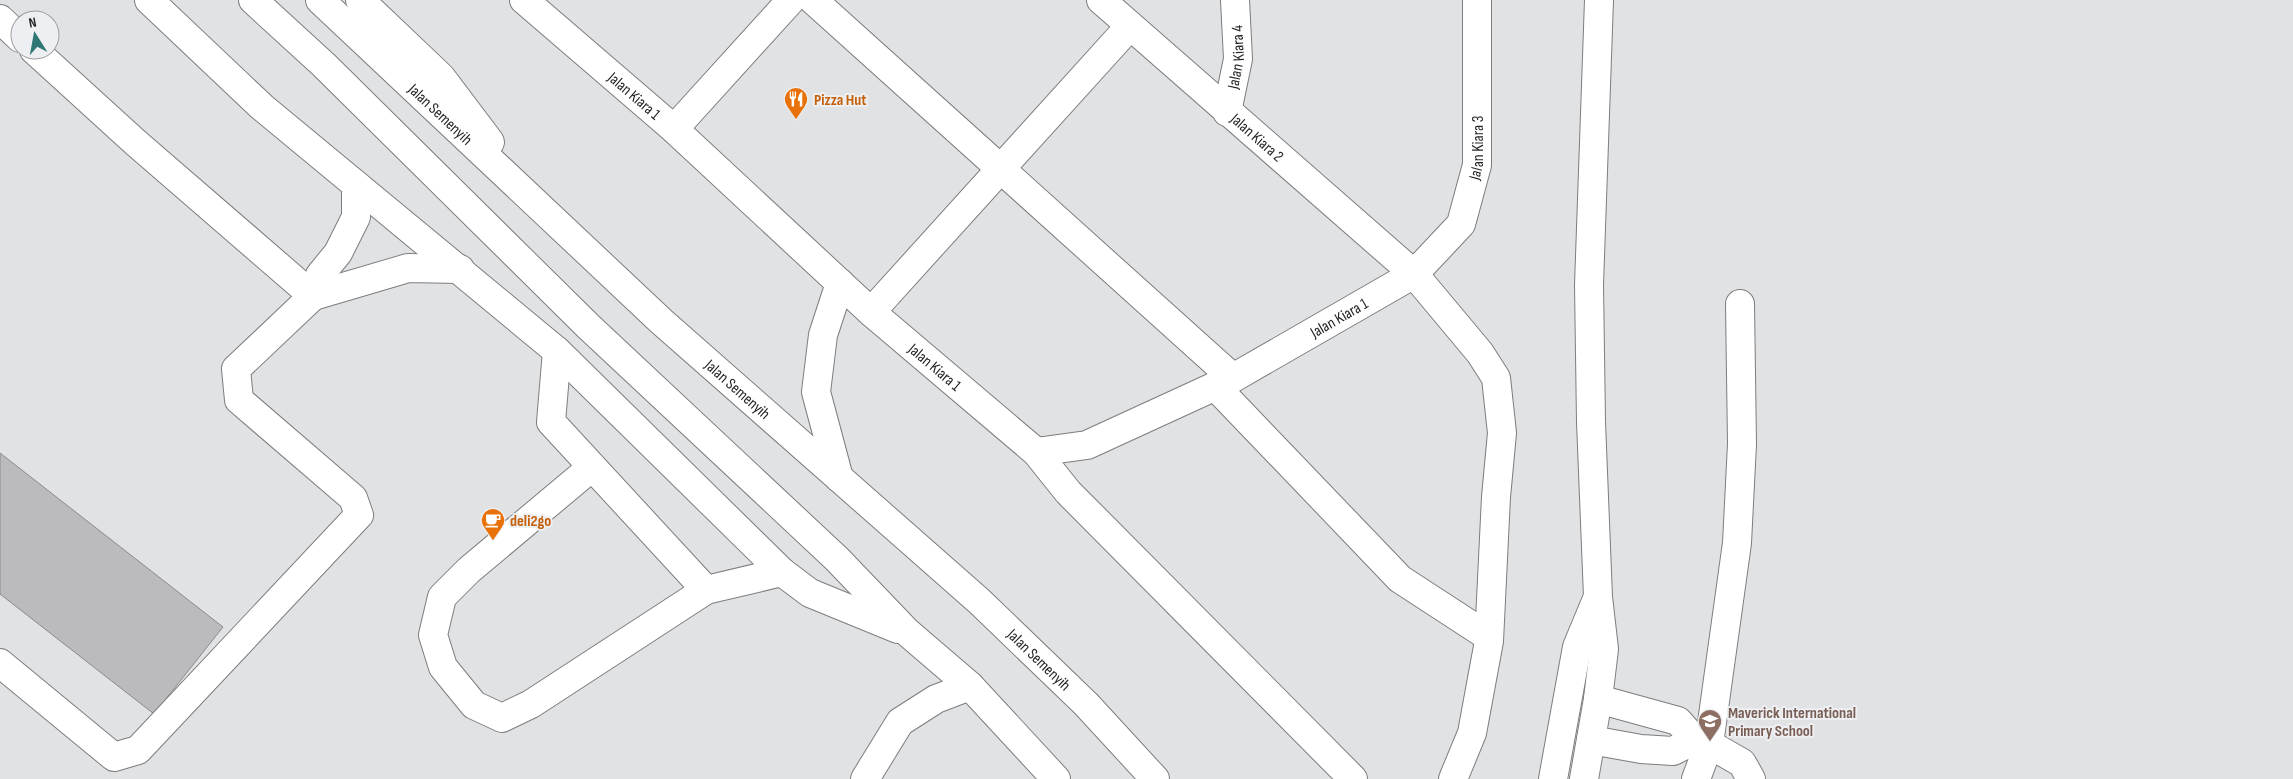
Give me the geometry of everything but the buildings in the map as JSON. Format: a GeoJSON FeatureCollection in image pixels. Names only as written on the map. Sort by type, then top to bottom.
{"type":"FeatureCollection","features":[{"type":"Feature","properties":{"kind":"main road"},"geometry":{"type":"LineString","coordinates":[[149,0],[262,107],[557,351],[782,572],[810,593],[907,632]]}},
{"type":"Feature","properties":{"kind":"main road"},"geometry":{"type":"LineString","coordinates":[[253,0],[324,65],[588,326],[837,559],[907,632],[970,686],[1056,779]]}},
{"type":"Feature","properties":{"kind":"main road","name":"Jalan Semenyih"},"geometry":{"type":"LineString","coordinates":[[320,0],[661,322],[986,608],[1086,704],[1155,779]]}},
{"type":"Feature","properties":{"kind":"main road"},"geometry":{"type":"LineString","coordinates":[[360,0],[441,77],[535,203]]}},
{"type":"Feature","properties":{"kind":"main road","name":"Jalan Kiara 1"},"geometry":{"type":"LineString","coordinates":[[524,0],[674,129],[871,312],[1036,452],[1087,445],[1224,382],[1414,274]]}},
{"type":"Feature","properties":{"kind":"main road"},"geometry":{"type":"LineString","coordinates":[[674,129],[791,0]]}},
{"type":"Feature","properties":{"kind":"main road"},"geometry":{"type":"LineString","coordinates":[[813,0],[1000,169],[1224,382],[1400,579],[1489,637]]}},
{"type":"Feature","properties":{"kind":"main road","name":"Jalan Kiara 2"},"geometry":{"type":"LineString","coordinates":[[1100,0],[1414,274],[1480,352],[1496,378],[1502,433],[1496,497],[1489,637],[1472,733],[1454,779]]}},
{"type":"Feature","properties":{"kind":"main road","name":"Jalan Kiara 4"},"geometry":{"type":"LineString","coordinates":[[1227,112],[1238,59],[1235,0]]}},
{"type":"Feature","properties":{"kind":"main road","name":"Jalan Kiara 3"},"geometry":{"type":"LineString","coordinates":[[1414,274],[1461,224],[1477,165],[1477,0]]}},
{"type":"Feature","properties":{"kind":"main road"},"geometry":{"type":"LineString","coordinates":[[1584,779],[1598,699],[1604,650],[1598,598],[1591,422],[1589,285],[1599,0]]}},
{"type":"Feature","properties":{"kind":"main road"},"geometry":{"type":"LineString","coordinates":[[0,19],[10,28]]}},
{"type":"Feature","properties":{"kind":"main road"},"geometry":{"type":"LineString","coordinates":[[871,312],[1130,26]]}},
{"type":"Feature","properties":{"kind":"main road"},"geometry":{"type":"LineString","coordinates":[[45,60],[135,142],[313,296]]}},
{"type":"Feature","properties":{"kind":"main road"},"geometry":{"type":"LineString","coordinates":[[313,296],[320,274],[338,253],[356,217],[356,186]]}},
{"type":"Feature","properties":{"kind":"main road"},"geometry":{"type":"LineString","coordinates":[[0,663],[114,757],[138,750],[359,515],[353,498],[240,400],[236,369],[313,296],[408,268],[460,270]]}},
{"type":"Feature","properties":{"kind":"main road"},"geometry":{"type":"LineString","coordinates":[[839,478],[816,392],[823,335],[840,283]]}},
{"type":"Feature","properties":{"kind":"main road"},"geometry":{"type":"LineString","coordinates":[[1696,779],[1737,543],[1742,444],[1740,304]]}},
{"type":"Feature","properties":{"kind":"main road"},"geometry":{"type":"LineString","coordinates":[[557,351],[551,422],[706,590]]}},
{"type":"Feature","properties":{"kind":"main road"},"geometry":{"type":"LineString","coordinates":[[1036,452],[1068,492],[1353,779]]}},
{"type":"Feature","properties":{"kind":"main road"},"geometry":{"type":"LineString","coordinates":[[592,467],[469,570],[442,597],[432,635],[443,667],[474,706],[502,718],[531,704],[706,590],[782,572]]}},
{"type":"Feature","properties":{"kind":"main road"},"geometry":{"type":"LineString","coordinates":[[1553,779],[1577,647],[1598,598]]}},
{"type":"Feature","properties":{"kind":"main road"},"geometry":{"type":"LineString","coordinates":[[865,779],[900,722],[936,699],[970,686]]}},
{"type":"Feature","properties":{"kind":"main road"},"geometry":{"type":"LineString","coordinates":[[1598,699],[1678,721],[1702,742],[1742,763],[1751,779]]}},
{"type":"Feature","properties":{"kind":"main road"},"geometry":{"type":"LineString","coordinates":[[1591,740],[1641,749],[1673,751],[1702,742]]}},
{"type":"Feature","properties":{"kind":"place","name":"Pizza Hut"},"geometry":{"type":"Point","coordinates":[796,120]}},
{"type":"Feature","properties":{"kind":"place","name":"deli2go"},"geometry":{"type":"Point","coordinates":[493,541]}},
{"type":"Feature","properties":{"kind":"place","name":"Maverick International Primary School"},"geometry":{"type":"Point","coordinates":[1710,742]}}]}
